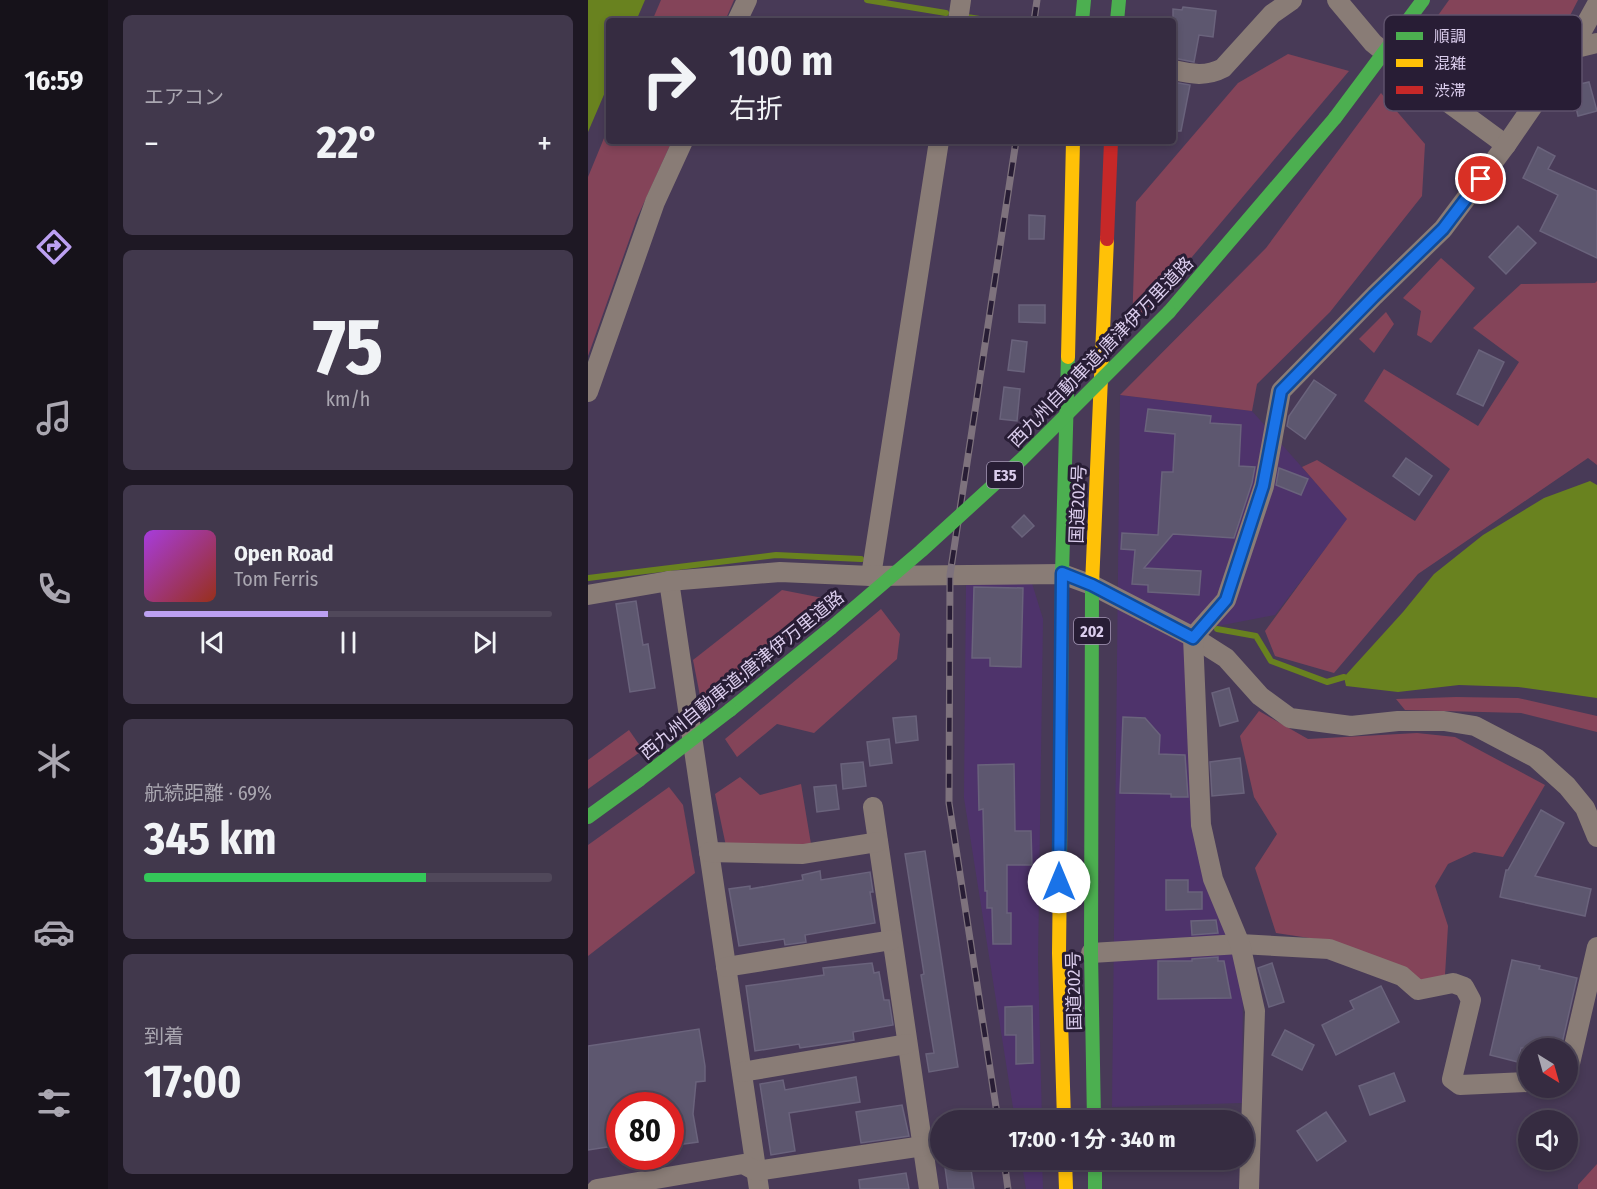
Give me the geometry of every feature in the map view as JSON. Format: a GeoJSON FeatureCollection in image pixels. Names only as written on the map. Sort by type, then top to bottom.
{"type":"FeatureCollection","features":[{"type":"Feature","properties":{"kind":"highway"},"geometry":{"type":"LineString","coordinates":[[1082,18],[1084,0]]}},
{"type":"Feature","properties":{"kind":"highway"},"geometry":{"type":"LineString","coordinates":[[1117,18],[1119,0]]}},
{"type":"Feature","properties":{"kind":"highway","name":"西九州自動車道;唐津伊万里道路"},"geometry":{"type":"LineString","coordinates":[[1412,15],[1423,0]]}},
{"type":"Feature","properties":{"kind":"highway","name":"西九州自動車道;唐津伊万里道路"},"geometry":{"type":"LineString","coordinates":[[588,818],[730,710],[831,628],[921,551],[1022,459],[1169,312],[1335,118],[1384,52]]}},
{"type":"Feature","properties":{"kind":"highway","name":"国道202号"},"geometry":{"type":"LineString","coordinates":[[1064,1110],[1059,953],[1062,573],[1073,144]]}},
{"type":"Feature","properties":{"kind":"highway","name":"国道202号"},"geometry":{"type":"LineString","coordinates":[[1094,1110],[1091,953],[1092,585],[1110,144]]}},
{"type":"Feature","properties":{"kind":"highway"},"geometry":{"type":"LineString","coordinates":[[1065,1170],[1066,1189]]}},
{"type":"Feature","properties":{"kind":"highway"},"geometry":{"type":"LineString","coordinates":[[1095,1170],[1095,1189]]}},
{"type":"Feature","properties":{"kind":"street"},"geometry":{"type":"LineString","coordinates":[[738,18],[747,0]]}},
{"type":"Feature","properties":{"kind":"street"},"geometry":{"type":"LineString","coordinates":[[958,18],[961,0]]}},
{"type":"Feature","properties":{"kind":"street"},"geometry":{"type":"LineString","coordinates":[[1176,70],[1203,75],[1223,68],[1272,14],[1292,0]]}},
{"type":"Feature","properties":{"kind":"street"},"geometry":{"type":"LineString","coordinates":[[1337,0],[1373,42],[1384,51]]}},
{"type":"Feature","properties":{"kind":"street"},"geometry":{"type":"LineString","coordinates":[[1582,31],[1597,4]]}},
{"type":"Feature","properties":{"kind":"street"},"geometry":{"type":"LineString","coordinates":[[1582,47],[1597,43]]}},
{"type":"Feature","properties":{"kind":"street"},"geometry":{"type":"LineString","coordinates":[[1459,111],[1506,145]]}},
{"type":"Feature","properties":{"kind":"street"},"geometry":{"type":"LineString","coordinates":[[1249,1189],[1255,1011],[1240,944],[1213,879],[1201,825],[1193,638],[1226,600],[1263,486],[1281,391],[1443,229],[1529,111]]}},
{"type":"Feature","properties":{"kind":"street"},"geometry":{"type":"LineString","coordinates":[[588,392],[655,202],[682,144]]}},
{"type":"Feature","properties":{"kind":"street"},"geometry":{"type":"LineString","coordinates":[[871,576],[939,144]]}},
{"type":"Feature","properties":{"kind":"street"},"geometry":{"type":"LineString","coordinates":[[588,594],[669,581],[780,572],[871,576],[1062,573],[1092,585],[1226,658],[1260,696],[1290,718],[1351,726],[1398,721],[1444,721],[1475,726],[1536,759],[1568,786],[1585,808],[1597,837]]}},
{"type":"Feature","properties":{"kind":"street"},"geometry":{"type":"LineString","coordinates":[[669,581],[758,1180]]}},
{"type":"Feature","properties":{"kind":"street"},"geometry":{"type":"LineString","coordinates":[[873,807],[929,1189]]}},
{"type":"Feature","properties":{"kind":"street"},"geometry":{"type":"LineString","coordinates":[[709,852],[803,854],[878,842]]}},
{"type":"Feature","properties":{"kind":"street"},"geometry":{"type":"LineString","coordinates":[[726,967],[892,940]]}},
{"type":"Feature","properties":{"kind":"street"},"geometry":{"type":"LineString","coordinates":[[1091,953],[1240,944],[1329,949],[1402,976],[1418,990],[1453,983],[1464,987],[1471,1000],[1452,1079],[1460,1085],[1518,1082]]}},
{"type":"Feature","properties":{"kind":"street"},"geometry":{"type":"LineString","coordinates":[[1576,1038],[1597,946]]}},
{"type":"Feature","properties":{"kind":"street"},"geometry":{"type":"LineString","coordinates":[[742,1072],[908,1044]]}},
{"type":"Feature","properties":{"kind":"street"},"geometry":{"type":"LineString","coordinates":[[758,1180],[922,1146]]}},
{"type":"Feature","properties":{"kind":"street"},"geometry":{"type":"LineString","coordinates":[[597,1189],[742,1164],[758,1180]]}},
{"type":"Feature","properties":{"kind":"shaded area"},"geometry":{"type":"Polygon","coordinates":[[[588,0],[645,0],[637,18],[606,18],[606,90],[588,132],[588,0]]]}},
{"type":"Feature","properties":{"kind":"shaded area"},"geometry":{"type":"Polygon","coordinates":[[[661,0],[734,0],[726,18],[653,18],[661,0]]]}},
{"type":"Feature","properties":{"kind":"shaded area"},"geometry":{"type":"Polygon","coordinates":[[[1449,0],[1578,0],[1570,15],[1438,15],[1449,0]]]}},
{"type":"Feature","properties":{"kind":"shaded area"},"geometry":{"type":"Polygon","coordinates":[[[1288,54],[1349,71],[1132,328],[1136,202],[1238,83],[1288,54]]]}},
{"type":"Feature","properties":{"kind":"shaded area"},"geometry":{"type":"Polygon","coordinates":[[[1381,93],[1384,96],[1384,111],[1397,111],[1425,144],[1422,196],[1330,312],[1257,384],[1252,411],[1120,395],[1266,248],[1381,93]]]}},
{"type":"Feature","properties":{"kind":"shaded area"},"geometry":{"type":"Polygon","coordinates":[[[606,133],[606,144],[671,144],[637,218],[588,356],[588,177],[606,133]]]}},
{"type":"Feature","properties":{"kind":"shaded area"},"geometry":{"type":"Polygon","coordinates":[[[1441,258],[1475,288],[1431,343],[1417,335],[1421,311],[1403,298],[1441,258]]]}},
{"type":"Feature","properties":{"kind":"shaded area"},"geometry":{"type":"Polygon","coordinates":[[[1597,281],[1597,465],[1588,458],[1418,574],[1334,673],[1275,656],[1265,631],[1347,519],[1302,467],[1317,460],[1415,521],[1450,469],[1364,401],[1384,369],[1478,426],[1519,362],[1473,328],[1521,284],[1595,283],[1597,281]]]}},
{"type":"Feature","properties":{"kind":"shaded area"},"geometry":{"type":"Polygon","coordinates":[[[1386,312],[1394,324],[1374,353],[1359,339],[1386,312]]]}},
{"type":"Feature","properties":{"kind":"shaded area"},"geometry":{"type":"Polygon","coordinates":[[[1120,395],[1252,411],[1348,519],[1275,615],[1187,632],[1199,858],[1226,927],[1243,995],[1242,1103],[1112,1107],[1120,395]]]}},
{"type":"Feature","properties":{"kind":"shaded area"},"geometry":{"type":"Polygon","coordinates":[[[1590,481],[1597,485],[1597,698],[1518,687],[1459,685],[1398,692],[1346,686],[1344,677],[1434,574],[1483,535],[1544,498],[1590,481]]]}},
{"type":"Feature","properties":{"kind":"shaded area"},"geometry":{"type":"Polygon","coordinates":[[[1031,580],[1043,619],[1038,962],[1042,1110],[1013,1110],[964,798],[966,583],[1031,580]]]}},
{"type":"Feature","properties":{"kind":"shaded area"},"geometry":{"type":"Polygon","coordinates":[[[782,590],[833,600],[702,706],[693,660],[782,590]]]}},
{"type":"Feature","properties":{"kind":"shaded area"},"geometry":{"type":"Polygon","coordinates":[[[881,609],[900,634],[897,659],[814,733],[777,724],[737,757],[725,739],[881,609]]]}},
{"type":"Feature","properties":{"kind":"shaded area"},"geometry":{"type":"Polygon","coordinates":[[[1518,698],[1597,716],[1597,732],[1521,713],[1405,710],[1396,699],[1518,698]]]}},
{"type":"Feature","properties":{"kind":"shaded area"},"geometry":{"type":"Polygon","coordinates":[[[1259,711],[1308,739],[1417,733],[1455,737],[1545,785],[1503,857],[1474,852],[1448,864],[1435,886],[1448,926],[1445,975],[1423,982],[1329,941],[1276,933],[1255,868],[1277,834],[1254,797],[1240,736],[1259,711]]]}},
{"type":"Feature","properties":{"kind":"shaded area"},"geometry":{"type":"Polygon","coordinates":[[[629,730],[643,750],[588,789],[588,760],[629,730]]]}},
{"type":"Feature","properties":{"kind":"shaded area"},"geometry":{"type":"Polygon","coordinates":[[[740,777],[760,795],[801,784],[811,844],[726,846],[715,794],[740,777]]]}},
{"type":"Feature","properties":{"kind":"shaded area"},"geometry":{"type":"Polygon","coordinates":[[[669,787],[683,805],[695,873],[588,956],[588,845],[669,787]]]}},
{"type":"Feature","properties":{"kind":"shaded area"},"geometry":{"type":"Polygon","coordinates":[[[1597,1164],[1597,1189],[1578,1189],[1578,1185],[1597,1164]]]}},
{"type":"Feature","properties":{"kind":"shaded area"},"geometry":{"type":"Polygon","coordinates":[[[1023,1170],[1042,1170],[1043,1189],[1026,1189],[1023,1170]]]}},
{"type":"Feature","properties":{"kind":"building"},"geometry":{"type":"Polygon","coordinates":[[[1183,7],[1216,11],[1213,37],[1199,35],[1194,62],[1176,59],[1176,18],[1173,18],[1173,9],[1182,10],[1183,7]]]}},
{"type":"Feature","properties":{"kind":"building"},"geometry":{"type":"Polygon","coordinates":[[[1589,82],[1597,111],[1578,116],[1577,111],[1582,111],[1582,84],[1589,82]]]}},
{"type":"Feature","properties":{"kind":"building"},"geometry":{"type":"Polygon","coordinates":[[[1176,83],[1190,85],[1181,131],[1176,131],[1176,83]]]}},
{"type":"Feature","properties":{"kind":"building"},"geometry":{"type":"Polygon","coordinates":[[[1538,147],[1555,156],[1548,169],[1597,191],[1597,258],[1540,231],[1558,195],[1523,178],[1538,147]]]}},
{"type":"Feature","properties":{"kind":"building"},"geometry":{"type":"Polygon","coordinates":[[[1029,215],[1045,216],[1044,239],[1029,239],[1029,215]]]}},
{"type":"Feature","properties":{"kind":"building"},"geometry":{"type":"Polygon","coordinates":[[[1518,226],[1536,243],[1506,274],[1489,257],[1518,226]]]}},
{"type":"Feature","properties":{"kind":"building"},"geometry":{"type":"Polygon","coordinates":[[[1019,305],[1045,305],[1045,323],[1019,322],[1019,305]]]}},
{"type":"Feature","properties":{"kind":"building"},"geometry":{"type":"Polygon","coordinates":[[[1012,340],[1027,342],[1024,372],[1008,370],[1012,340]]]}},
{"type":"Feature","properties":{"kind":"building"},"geometry":{"type":"Polygon","coordinates":[[[1479,350],[1504,362],[1483,406],[1457,394],[1479,350]]]}},
{"type":"Feature","properties":{"kind":"building"},"geometry":{"type":"Polygon","coordinates":[[[1314,380],[1336,395],[1305,439],[1287,426],[1289,416],[1314,380]]]}},
{"type":"Feature","properties":{"kind":"building"},"geometry":{"type":"Polygon","coordinates":[[[1004,387],[1020,389],[1017,421],[1000,419],[1004,387]]]}},
{"type":"Feature","properties":{"kind":"building"},"geometry":{"type":"Polygon","coordinates":[[[1148,409],[1211,416],[1210,423],[1241,425],[1239,466],[1255,467],[1234,538],[1173,534],[1144,568],[1201,571],[1199,595],[1148,592],[1148,585],[1132,584],[1135,550],[1121,549],[1122,533],[1158,535],[1162,472],[1173,472],[1175,434],[1145,431],[1148,409]]]}},
{"type":"Feature","properties":{"kind":"building"},"geometry":{"type":"Polygon","coordinates":[[[1406,458],[1432,476],[1419,495],[1393,476],[1406,458]]]}},
{"type":"Feature","properties":{"kind":"building"},"geometry":{"type":"Polygon","coordinates":[[[1279,468],[1308,479],[1301,495],[1276,485],[1279,468]]]}},
{"type":"Feature","properties":{"kind":"building"},"geometry":{"type":"Polygon","coordinates":[[[1024,515],[1034,526],[1022,537],[1012,527],[1024,515]]]}},
{"type":"Feature","properties":{"kind":"building"},"geometry":{"type":"Polygon","coordinates":[[[974,587],[1023,588],[1021,667],[990,666],[990,658],[972,658],[974,587]]]}},
{"type":"Feature","properties":{"kind":"building"},"geometry":{"type":"Polygon","coordinates":[[[636,601],[643,645],[648,644],[655,688],[630,692],[616,604],[636,601]]]}},
{"type":"Feature","properties":{"kind":"building"},"geometry":{"type":"Polygon","coordinates":[[[1229,688],[1238,721],[1220,726],[1212,693],[1229,688]]]}},
{"type":"Feature","properties":{"kind":"building"},"geometry":{"type":"Polygon","coordinates":[[[916,716],[918,740],[896,743],[893,718],[916,716]]]}},
{"type":"Feature","properties":{"kind":"building"},"geometry":{"type":"Polygon","coordinates":[[[1123,717],[1145,718],[1160,735],[1159,754],[1185,755],[1188,797],[1171,797],[1171,794],[1120,793],[1123,717]]]}},
{"type":"Feature","properties":{"kind":"building"},"geometry":{"type":"Polygon","coordinates":[[[889,739],[892,763],[870,766],[867,742],[889,739]]]}},
{"type":"Feature","properties":{"kind":"building"},"geometry":{"type":"Polygon","coordinates":[[[1240,758],[1244,793],[1212,796],[1210,762],[1240,758]]]}},
{"type":"Feature","properties":{"kind":"building"},"geometry":{"type":"Polygon","coordinates":[[[863,762],[866,786],[843,789],[841,764],[863,762]]]}},
{"type":"Feature","properties":{"kind":"building"},"geometry":{"type":"Polygon","coordinates":[[[1014,764],[1015,831],[1031,831],[1032,865],[1007,865],[1007,913],[1011,913],[1011,944],[993,944],[992,908],[987,908],[987,891],[985,891],[983,809],[979,810],[978,765],[1014,764]]]}},
{"type":"Feature","properties":{"kind":"building"},"geometry":{"type":"Polygon","coordinates":[[[836,785],[839,809],[817,812],[814,787],[836,785]]]}},
{"type":"Feature","properties":{"kind":"building"},"geometry":{"type":"Polygon","coordinates":[[[1541,810],[1564,823],[1535,876],[1591,889],[1585,916],[1500,897],[1506,870],[1541,810]]]}},
{"type":"Feature","properties":{"kind":"building"},"geometry":{"type":"Polygon","coordinates":[[[925,851],[958,1067],[929,1072],[926,1054],[934,1053],[905,854],[925,851]]]}},
{"type":"Feature","properties":{"kind":"building"},"geometry":{"type":"Polygon","coordinates":[[[820,871],[821,880],[870,872],[873,892],[870,892],[875,923],[805,935],[806,942],[785,945],[784,939],[739,946],[729,889],[750,886],[750,889],[803,880],[802,875],[820,871]]]}},
{"type":"Feature","properties":{"kind":"building"},"geometry":{"type":"Polygon","coordinates":[[[1166,880],[1188,880],[1188,892],[1202,892],[1202,909],[1166,910],[1166,880]]]}},
{"type":"Feature","properties":{"kind":"building"},"geometry":{"type":"Polygon","coordinates":[[[1216,920],[1218,933],[1192,935],[1191,921],[1216,920]]]}},
{"type":"Feature","properties":{"kind":"building"},"geometry":{"type":"Polygon","coordinates":[[[1218,957],[1218,961],[1224,961],[1231,998],[1158,999],[1158,961],[1192,961],[1192,959],[1218,957]]]}},
{"type":"Feature","properties":{"kind":"building"},"geometry":{"type":"Polygon","coordinates":[[[1512,960],[1577,978],[1563,1038],[1518,1038],[1518,1062],[1490,1055],[1512,960]]]}},
{"type":"Feature","properties":{"kind":"building"},"geometry":{"type":"Polygon","coordinates":[[[872,963],[874,973],[879,972],[884,1000],[889,1000],[893,1025],[853,1032],[854,1040],[800,1048],[799,1044],[755,1051],[746,986],[824,975],[823,968],[872,963]]]}},
{"type":"Feature","properties":{"kind":"building"},"geometry":{"type":"Polygon","coordinates":[[[1272,963],[1284,1002],[1269,1007],[1258,968],[1272,963]]]}},
{"type":"Feature","properties":{"kind":"building"},"geometry":{"type":"Polygon","coordinates":[[[1381,986],[1399,1022],[1336,1055],[1322,1025],[1354,1009],[1350,1001],[1381,986]]]}},
{"type":"Feature","properties":{"kind":"building"},"geometry":{"type":"Polygon","coordinates":[[[1032,1006],[1033,1063],[1016,1064],[1016,1035],[1005,1035],[1005,1007],[1032,1006]]]}},
{"type":"Feature","properties":{"kind":"building"},"geometry":{"type":"Polygon","coordinates":[[[699,1029],[705,1081],[696,1082],[693,1114],[698,1142],[684,1144],[684,1092],[606,1092],[606,1147],[588,1150],[588,1046],[699,1029]]]}},
{"type":"Feature","properties":{"kind":"building"},"geometry":{"type":"Polygon","coordinates":[[[1285,1030],[1314,1045],[1302,1070],[1272,1055],[1285,1030]]]}},
{"type":"Feature","properties":{"kind":"building"},"geometry":{"type":"Polygon","coordinates":[[[1394,1073],[1405,1101],[1370,1115],[1359,1086],[1394,1073]]]}},
{"type":"Feature","properties":{"kind":"building"},"geometry":{"type":"Polygon","coordinates":[[[856,1077],[860,1102],[789,1113],[795,1151],[771,1155],[760,1084],[783,1080],[785,1090],[856,1077]]]}},
{"type":"Feature","properties":{"kind":"building"},"geometry":{"type":"Polygon","coordinates":[[[902,1105],[909,1136],[861,1143],[856,1112],[902,1105]]]}},
{"type":"Feature","properties":{"kind":"building"},"geometry":{"type":"Polygon","coordinates":[[[1326,1112],[1346,1141],[1317,1161],[1297,1131],[1326,1112]]]}},
{"type":"Feature","properties":{"kind":"building"},"geometry":{"type":"Polygon","coordinates":[[[945,1170],[971,1170],[974,1189],[948,1189],[945,1170]]]}},
{"type":"Feature","properties":{"kind":"building"},"geometry":{"type":"Polygon","coordinates":[[[906,1173],[909,1189],[860,1189],[859,1180],[906,1173]]]}},
{"type":"Feature","properties":{"kind":"waterway"},"geometry":{"type":"LineString","coordinates":[[867,0],[946,13]]}},
{"type":"Feature","properties":{"kind":"waterway"},"geometry":{"type":"LineString","coordinates":[[967,17],[973,18]]}},
{"type":"Feature","properties":{"kind":"waterway"},"geometry":{"type":"LineString","coordinates":[[588,578],[776,555],[861,559]]}},
{"type":"Feature","properties":{"kind":"waterway"},"geometry":{"type":"LineString","coordinates":[[1217,629],[1256,636],[1271,661],[1327,682],[1344,677]]}},
{"type":"Feature","properties":{"kind":"railway"},"geometry":{"type":"LineString","coordinates":[[1034,18],[1037,0]]}},
{"type":"Feature","properties":{"kind":"railway"},"geometry":{"type":"LineString","coordinates":[[996,1110],[949,803],[950,575],[1016,144]]}},
{"type":"Feature","properties":{"kind":"railway"},"geometry":{"type":"LineString","coordinates":[[1005,1170],[1008,1189]]}},
{"type":"Feature","properties":{"kind":"traffic: fast"},"geometry":{"type":"LineString","coordinates":[[1082,18],[1084,0]]}},
{"type":"Feature","properties":{"kind":"traffic: fast"},"geometry":{"type":"LineString","coordinates":[[1117,18],[1119,0]]}},
{"type":"Feature","properties":{"kind":"traffic: fast"},"geometry":{"type":"LineString","coordinates":[[1412,15],[1423,0]]}},
{"type":"Feature","properties":{"kind":"traffic: fast"},"geometry":{"type":"LineString","coordinates":[[1335,118],[1384,52]]}},
{"type":"Feature","properties":{"kind":"traffic: fast"},"geometry":{"type":"LineString","coordinates":[[1169,312],[1335,118]]}},
{"type":"Feature","properties":{"kind":"traffic: fast"},"geometry":{"type":"LineString","coordinates":[[831,628],[921,551],[1022,459],[1169,312]]}},
{"type":"Feature","properties":{"kind":"traffic: fast"},"geometry":{"type":"LineString","coordinates":[[1060,868],[1062,574],[1068,357]]}},
{"type":"Feature","properties":{"kind":"traffic: fast"},"geometry":{"type":"LineString","coordinates":[[1092,585],[1091,953],[1094,1110]]}},
{"type":"Feature","properties":{"kind":"traffic: fast"},"geometry":{"type":"LineString","coordinates":[[730,710],[831,628]]}},
{"type":"Feature","properties":{"kind":"traffic: fast"},"geometry":{"type":"LineString","coordinates":[[639,780],[730,710]]}},
{"type":"Feature","properties":{"kind":"traffic: fast"},"geometry":{"type":"LineString","coordinates":[[588,817],[639,780]]}},
{"type":"Feature","properties":{"kind":"traffic: fast"},"geometry":{"type":"LineString","coordinates":[[1095,1170],[1095,1189]]}},
{"type":"Feature","properties":{"kind":"traffic: slow"},"geometry":{"type":"LineString","coordinates":[[1068,357],[1073,144]]}},
{"type":"Feature","properties":{"kind":"traffic: slow"},"geometry":{"type":"LineString","coordinates":[[1092,585],[1107,239]]}},
{"type":"Feature","properties":{"kind":"traffic: slow"},"geometry":{"type":"LineString","coordinates":[[1060,868],[1059,953],[1064,1110]]}},
{"type":"Feature","properties":{"kind":"traffic: slow"},"geometry":{"type":"LineString","coordinates":[[1065,1170],[1066,1189]]}},
{"type":"Feature","properties":{"kind":"traffic: jam"},"geometry":{"type":"LineString","coordinates":[[1107,239],[1111,144]]}},
{"type":"Feature","properties":{"kind":"route"},"geometry":{"type":"LineString","coordinates":[[1059,882],[1062,573],[1092,585],[1193,638],[1226,600],[1263,486],[1281,391],[1443,229],[1481,179]]}}]}
